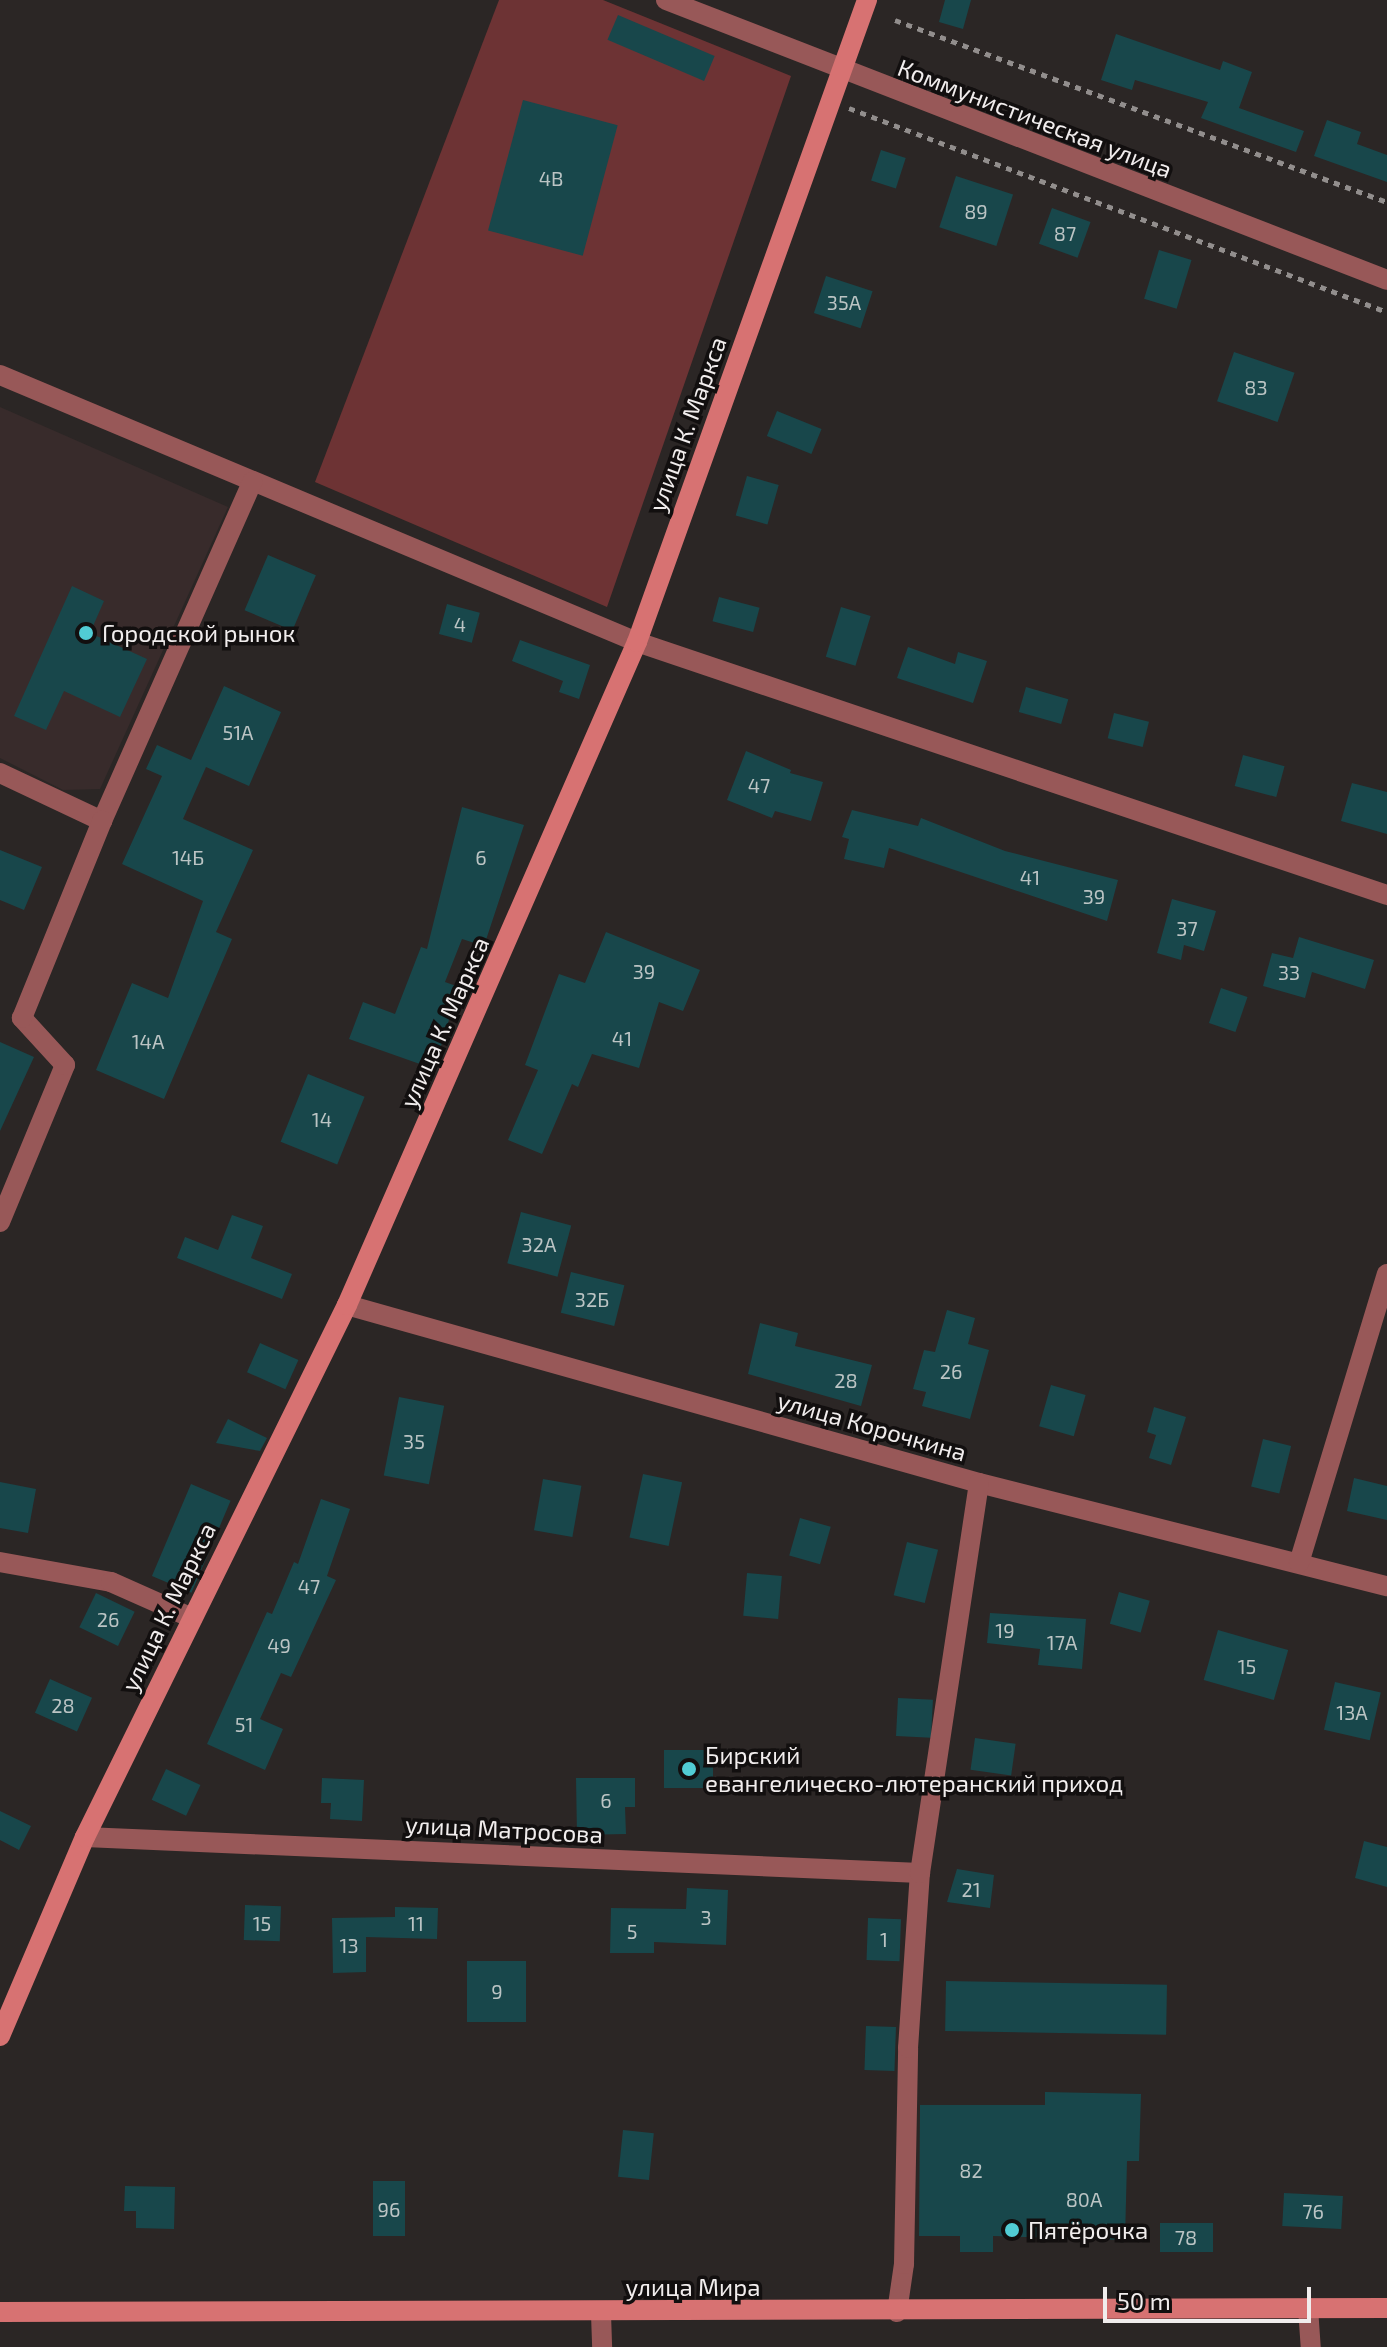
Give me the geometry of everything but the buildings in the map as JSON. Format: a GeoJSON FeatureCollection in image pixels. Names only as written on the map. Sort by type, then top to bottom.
{"type":"FeatureCollection","features":[{"type":"Feature","properties":{"kind":"main road","name":"улица К. Маркса"},"geometry":{"type":"LineString","coordinates":[[0,2036],[85,1837],[347,1305],[637,642],[867,0]]}},
{"type":"Feature","properties":{"kind":"main road","name":"улица Мира"},"geometry":{"type":"LineString","coordinates":[[0,2312],[601,2314],[1387,2308]]}},
{"type":"Feature","properties":{"kind":"street","name":"Коммунистическая улица"},"geometry":{"type":"LineString","coordinates":[[666,0],[841,72],[1387,280]]}},
{"type":"Feature","properties":{"kind":"street"},"geometry":{"type":"LineString","coordinates":[[0,375],[637,642],[1387,895]]}},
{"type":"Feature","properties":{"kind":"street"},"geometry":{"type":"LineString","coordinates":[[0,1222],[65,1065],[22,1018],[102,821],[252,482]]}},
{"type":"Feature","properties":{"kind":"street"},"geometry":{"type":"LineString","coordinates":[[0,773],[102,821]]}},
{"type":"Feature","properties":{"kind":"street"},"geometry":{"type":"LineString","coordinates":[[1299,1563],[1387,1274]]}},
{"type":"Feature","properties":{"kind":"street","name":"улица Корочкина"},"geometry":{"type":"LineString","coordinates":[[347,1305],[979,1483],[1387,1586]]}},
{"type":"Feature","properties":{"kind":"street"},"geometry":{"type":"LineString","coordinates":[[897,2312],[904,2264],[908,2048],[920,1873],[979,1483]]}},
{"type":"Feature","properties":{"kind":"street"},"geometry":{"type":"LineString","coordinates":[[0,1562],[111,1582],[192,1618]]}},
{"type":"Feature","properties":{"kind":"street","name":"улица Матросова"},"geometry":{"type":"LineString","coordinates":[[85,1837],[920,1873]]}},
{"type":"Feature","properties":{"kind":"street"},"geometry":{"type":"LineString","coordinates":[[1308,2308],[1311,2347]]}},
{"type":"Feature","properties":{"kind":"street"},"geometry":{"type":"LineString","coordinates":[[601,2314],[602,2347]]}},
{"type":"Feature","properties":{"kind":"path"},"geometry":{"type":"LineString","coordinates":[[895,20],[1387,202]]}},
{"type":"Feature","properties":{"kind":"path"},"geometry":{"type":"LineString","coordinates":[[831,101],[1387,312]]}},
{"type":"Feature","properties":{"kind":"shaded area"},"geometry":{"type":"Polygon","coordinates":[[[499,0],[603,0],[791,76],[607,607],[315,482],[499,0]]]}},
{"type":"Feature","properties":{"kind":"shaded area","name":"Городской рынок"},"geometry":{"type":"Polygon","coordinates":[[[0,407],[228,507],[100,789],[63,790],[0,758],[0,407]]]}},
{"type":"Feature","properties":{"kind":"place","name":"Городской рынок"},"geometry":{"type":"Point","coordinates":[86,633]}},
{"type":"Feature","properties":{"kind":"place","name":"Бирский евангелическо-лютеранский приход"},"geometry":{"type":"Point","coordinates":[689,1769]}},
{"type":"Feature","properties":{"kind":"place","name":"Пятёрочка"},"geometry":{"type":"Point","coordinates":[1012,2230]}}]}
